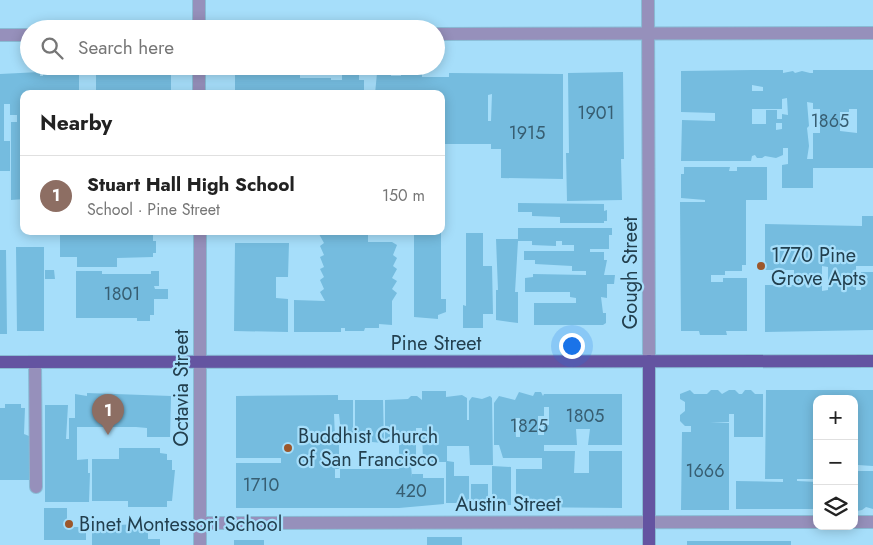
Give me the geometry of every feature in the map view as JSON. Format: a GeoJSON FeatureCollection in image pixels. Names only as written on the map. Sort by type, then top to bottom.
{"type":"FeatureCollection","features":[{"type":"Feature","properties":{"kind":"main road","name":"Gough Street"},"geometry":{"type":"LineString","coordinates":[[649,361],[649,545]]}},
{"type":"Feature","properties":{"kind":"main road","name":"Pine Street"},"geometry":{"type":"LineString","coordinates":[[0,362],[873,361]]}},
{"type":"Feature","properties":{"kind":"street"},"geometry":{"type":"LineString","coordinates":[[199,0],[199,20]]}},
{"type":"Feature","properties":{"kind":"street","name":"Gough Street"},"geometry":{"type":"LineString","coordinates":[[648,0],[649,361]]}},
{"type":"Feature","properties":{"kind":"street"},"geometry":{"type":"LineString","coordinates":[[445,34],[873,33]]}},
{"type":"Feature","properties":{"kind":"street"},"geometry":{"type":"LineString","coordinates":[[0,35],[20,35]]}},
{"type":"Feature","properties":{"kind":"street"},"geometry":{"type":"LineString","coordinates":[[199,75],[199,90]]}},
{"type":"Feature","properties":{"kind":"street","name":"Octavia Street"},"geometry":{"type":"LineString","coordinates":[[200,235],[200,545]]}},
{"type":"Feature","properties":{"kind":"street"},"geometry":{"type":"LineString","coordinates":[[35,362],[36,487]]}},
{"type":"Feature","properties":{"kind":"street","name":"Austin Street"},"geometry":{"type":"LineString","coordinates":[[200,523],[813,522]]}},
{"type":"Feature","properties":{"kind":"street"},"geometry":{"type":"LineString","coordinates":[[858,522],[873,522]]}},
{"type":"Feature","properties":{"kind":"building"},"geometry":{"type":"Polygon","coordinates":[[[783,70],[783,73],[802,71],[813,73],[813,70],[873,70],[873,168],[813,168],[813,188],[782,188],[782,165],[788,164],[788,148],[783,148],[783,155],[776,158],[765,156],[757,158],[755,155],[752,156],[751,161],[681,161],[682,120],[715,121],[715,113],[681,112],[681,71],[783,70]],[[752,85],[752,91],[763,91],[763,87],[752,85]],[[787,98],[782,99],[782,109],[752,109],[752,124],[766,124],[766,110],[777,110],[777,119],[782,119],[782,114],[788,115],[787,98]],[[807,102],[809,126],[807,128],[809,146],[807,159],[813,159],[813,133],[820,133],[820,109],[813,109],[813,103],[807,102]],[[849,109],[849,112],[840,112],[840,131],[857,133],[857,109],[849,109]],[[776,123],[776,130],[782,129],[782,123],[776,123]]]}},
{"type":"Feature","properties":{"kind":"building"},"geometry":{"type":"Polygon","coordinates":[[[623,72],[624,159],[621,159],[622,200],[567,201],[566,153],[569,153],[568,73],[623,72]]]}},
{"type":"Feature","properties":{"kind":"building"},"geometry":{"type":"Polygon","coordinates":[[[449,73],[563,74],[563,179],[501,178],[501,149],[491,149],[491,144],[445,144],[445,90],[375,90],[377,75],[449,77],[449,73]],[[492,94],[488,95],[488,121],[491,121],[492,94]]]}},
{"type":"Feature","properties":{"kind":"building"},"geometry":{"type":"Polygon","coordinates":[[[0,74],[79,75],[79,90],[20,90],[20,199],[11,200],[11,122],[17,122],[17,115],[10,115],[10,104],[4,104],[4,141],[10,141],[10,171],[0,171],[0,74]]]}},
{"type":"Feature","properties":{"kind":"building"},"geometry":{"type":"Polygon","coordinates":[[[96,75],[171,75],[171,90],[96,90],[96,75]]]}},
{"type":"Feature","properties":{"kind":"building"},"geometry":{"type":"Polygon","coordinates":[[[235,75],[300,75],[300,78],[342,80],[342,75],[359,75],[359,80],[364,80],[364,90],[235,90],[235,75]]]}},
{"type":"Feature","properties":{"kind":"building"},"geometry":{"type":"Polygon","coordinates":[[[684,167],[730,167],[729,171],[737,171],[737,167],[767,167],[767,200],[746,200],[746,265],[742,265],[742,271],[725,271],[725,275],[711,275],[711,282],[723,282],[723,278],[747,278],[747,331],[726,331],[727,335],[700,335],[699,331],[681,331],[680,202],[705,202],[705,200],[681,198],[681,174],[684,174],[684,167]]]}},
{"type":"Feature","properties":{"kind":"building"},"geometry":{"type":"Polygon","coordinates":[[[518,203],[604,204],[604,211],[607,210],[607,221],[604,221],[604,223],[560,223],[560,217],[532,216],[532,212],[518,212],[518,203]]]}},
{"type":"Feature","properties":{"kind":"building"},"geometry":{"type":"Polygon","coordinates":[[[862,216],[873,216],[873,266],[856,266],[856,290],[861,290],[861,272],[873,272],[873,330],[765,332],[765,285],[794,285],[794,270],[765,270],[765,224],[862,226],[862,216]],[[822,266],[822,291],[828,290],[828,267],[822,266]]]}},
{"type":"Feature","properties":{"kind":"building"},"geometry":{"type":"Polygon","coordinates":[[[518,228],[612,228],[612,235],[609,235],[609,249],[590,249],[590,252],[604,252],[604,260],[607,260],[604,275],[615,275],[614,284],[607,284],[607,298],[601,297],[603,313],[606,313],[606,323],[603,325],[534,325],[534,303],[576,303],[576,298],[570,297],[570,292],[525,292],[525,278],[533,277],[533,274],[586,275],[586,271],[572,271],[572,266],[535,264],[535,260],[524,260],[524,251],[574,251],[574,245],[562,245],[562,241],[556,241],[556,246],[532,245],[532,241],[518,241],[515,292],[518,292],[518,323],[496,320],[496,290],[498,290],[496,239],[518,239],[518,228]]]}},
{"type":"Feature","properties":{"kind":"building"},"geometry":{"type":"Polygon","coordinates":[[[466,233],[483,233],[483,266],[492,266],[493,314],[483,314],[483,328],[463,328],[463,305],[466,306],[466,233]]]}},
{"type":"Feature","properties":{"kind":"building"},"geometry":{"type":"Polygon","coordinates":[[[60,235],[153,235],[153,241],[156,241],[156,253],[153,253],[153,257],[117,258],[117,267],[77,267],[77,257],[60,257],[60,235]]]}},
{"type":"Feature","properties":{"kind":"building"},"geometry":{"type":"Polygon","coordinates":[[[320,235],[368,235],[368,242],[392,242],[397,245],[393,255],[397,258],[393,266],[397,269],[392,278],[397,281],[392,289],[397,293],[392,301],[392,325],[379,324],[379,328],[365,328],[364,331],[345,331],[345,328],[341,328],[341,332],[294,332],[294,300],[325,301],[320,292],[324,289],[320,280],[324,277],[320,269],[324,267],[320,257],[324,255],[320,246],[324,243],[320,235]]]}},
{"type":"Feature","properties":{"kind":"building"},"geometry":{"type":"Polygon","coordinates":[[[414,235],[441,235],[441,299],[446,299],[446,312],[438,315],[438,319],[414,317],[414,235]]]}},
{"type":"Feature","properties":{"kind":"building"},"geometry":{"type":"Polygon","coordinates":[[[235,243],[289,243],[288,277],[276,277],[276,298],[288,299],[288,332],[234,331],[235,243]]]}},
{"type":"Feature","properties":{"kind":"building"},"geometry":{"type":"Polygon","coordinates":[[[16,247],[44,247],[44,331],[17,331],[16,247]]]}},
{"type":"Feature","properties":{"kind":"building"},"geometry":{"type":"Polygon","coordinates":[[[0,250],[6,250],[7,334],[0,334],[0,250]]]}},
{"type":"Feature","properties":{"kind":"building"},"geometry":{"type":"Polygon","coordinates":[[[45,270],[54,270],[55,279],[45,279],[45,270]]]}},
{"type":"Feature","properties":{"kind":"building"},"geometry":{"type":"Polygon","coordinates":[[[76,271],[102,271],[102,274],[151,274],[151,271],[159,271],[159,286],[154,286],[155,289],[168,289],[168,299],[154,299],[154,315],[150,315],[150,321],[137,321],[137,318],[76,318],[76,271]]]}},
{"type":"Feature","properties":{"kind":"building"},"geometry":{"type":"Polygon","coordinates":[[[690,390],[694,394],[707,394],[711,390],[718,390],[722,394],[729,390],[735,390],[742,394],[745,390],[751,390],[755,394],[763,394],[763,437],[734,437],[734,414],[729,414],[729,422],[710,422],[729,423],[729,510],[681,510],[682,432],[691,432],[691,426],[685,426],[680,421],[680,415],[685,411],[685,402],[680,399],[680,394],[690,390]]]}},
{"type":"Feature","properties":{"kind":"building"},"geometry":{"type":"Polygon","coordinates":[[[766,390],[873,390],[873,466],[858,465],[858,395],[813,395],[813,479],[797,479],[797,481],[813,482],[813,509],[736,509],[736,481],[783,482],[783,479],[765,479],[766,390]]]}},
{"type":"Feature","properties":{"kind":"building"},"geometry":{"type":"Polygon","coordinates":[[[422,391],[446,391],[446,397],[462,395],[467,398],[467,420],[469,420],[469,401],[472,397],[482,399],[490,396],[492,398],[493,465],[470,465],[469,446],[447,446],[447,461],[454,462],[454,476],[469,476],[469,503],[446,503],[446,462],[423,462],[422,428],[416,428],[416,464],[411,464],[412,478],[412,474],[423,474],[423,478],[444,478],[444,504],[399,508],[236,508],[236,463],[281,463],[281,458],[236,458],[236,396],[338,395],[338,400],[353,400],[353,442],[342,442],[339,414],[334,414],[335,438],[339,438],[339,469],[335,469],[335,478],[340,478],[340,469],[399,469],[399,430],[395,430],[395,442],[385,442],[385,400],[408,399],[411,396],[417,396],[422,400],[422,391]]]}},
{"type":"Feature","properties":{"kind":"building"},"geometry":{"type":"Polygon","coordinates":[[[519,392],[533,396],[535,392],[541,392],[543,396],[544,394],[622,394],[622,445],[588,445],[590,429],[576,429],[577,445],[544,445],[544,451],[575,451],[574,473],[589,473],[589,451],[622,451],[622,508],[516,507],[516,469],[542,469],[542,458],[503,458],[499,445],[494,445],[494,403],[499,396],[515,400],[519,392]],[[544,407],[544,416],[538,416],[538,435],[544,435],[544,426],[549,425],[549,407],[544,407]],[[515,418],[516,437],[520,437],[520,418],[515,418]]]}},
{"type":"Feature","properties":{"kind":"building"},"geometry":{"type":"Polygon","coordinates":[[[87,393],[171,396],[170,437],[147,437],[147,428],[77,427],[77,460],[88,459],[88,473],[90,473],[89,502],[45,502],[45,405],[68,405],[66,439],[69,439],[69,418],[75,418],[75,394],[87,396],[87,393]]]}},
{"type":"Feature","properties":{"kind":"building"},"geometry":{"type":"Polygon","coordinates":[[[355,400],[383,400],[384,443],[372,442],[372,430],[366,430],[366,441],[355,441],[355,400]]]}},
{"type":"Feature","properties":{"kind":"building"},"geometry":{"type":"Polygon","coordinates":[[[5,404],[21,404],[21,408],[25,408],[24,434],[34,438],[34,453],[29,453],[29,480],[0,480],[0,408],[5,408],[5,404]]]}},
{"type":"Feature","properties":{"kind":"building"},"geometry":{"type":"Polygon","coordinates":[[[119,448],[160,448],[160,453],[167,454],[167,460],[172,460],[172,470],[175,470],[172,501],[167,501],[167,507],[128,507],[128,501],[92,501],[92,459],[119,459],[119,448]]]}},
{"type":"Feature","properties":{"kind":"building"},"geometry":{"type":"Polygon","coordinates":[[[492,466],[511,467],[511,505],[492,505],[492,466]]]}},
{"type":"Feature","properties":{"kind":"building"},"geometry":{"type":"Polygon","coordinates":[[[858,471],[873,471],[873,509],[866,507],[858,511],[858,471]]]}},
{"type":"Feature","properties":{"kind":"building"},"geometry":{"type":"Polygon","coordinates":[[[471,484],[488,484],[488,504],[471,504],[471,484]]]}},
{"type":"Feature","properties":{"kind":"building"},"geometry":{"type":"Polygon","coordinates":[[[44,508],[67,508],[67,527],[86,527],[86,540],[44,540],[44,508]]]}},
{"type":"Feature","properties":{"kind":"building"},"geometry":{"type":"Polygon","coordinates":[[[142,524],[148,528],[148,539],[160,539],[160,545],[92,545],[92,526],[142,524]]]}},
{"type":"Feature","properties":{"kind":"building"},"geometry":{"type":"Polygon","coordinates":[[[427,537],[462,537],[462,545],[427,545],[427,537]]]}},
{"type":"Feature","properties":{"kind":"building"},"geometry":{"type":"Polygon","coordinates":[[[234,540],[264,540],[264,545],[234,545],[234,540]]]}},
{"type":"Feature","properties":{"kind":"building"},"geometry":{"type":"Polygon","coordinates":[[[687,541],[791,541],[791,545],[687,545],[687,541]]]}},
{"type":"Feature","properties":{"kind":"place","name":"1770 Pine Grove Apts"},"geometry":{"type":"Point","coordinates":[761,266]}},
{"type":"Feature","properties":{"kind":"place","name":"Stuart Hall High School"},"geometry":{"type":"Point","coordinates":[108,435]}},
{"type":"Feature","properties":{"kind":"place","name":"Buddhist Church of San Francisco"},"geometry":{"type":"Point","coordinates":[288,448]}},
{"type":"Feature","properties":{"kind":"place","name":"Binet Montessori School"},"geometry":{"type":"Point","coordinates":[69,524]}}]}
